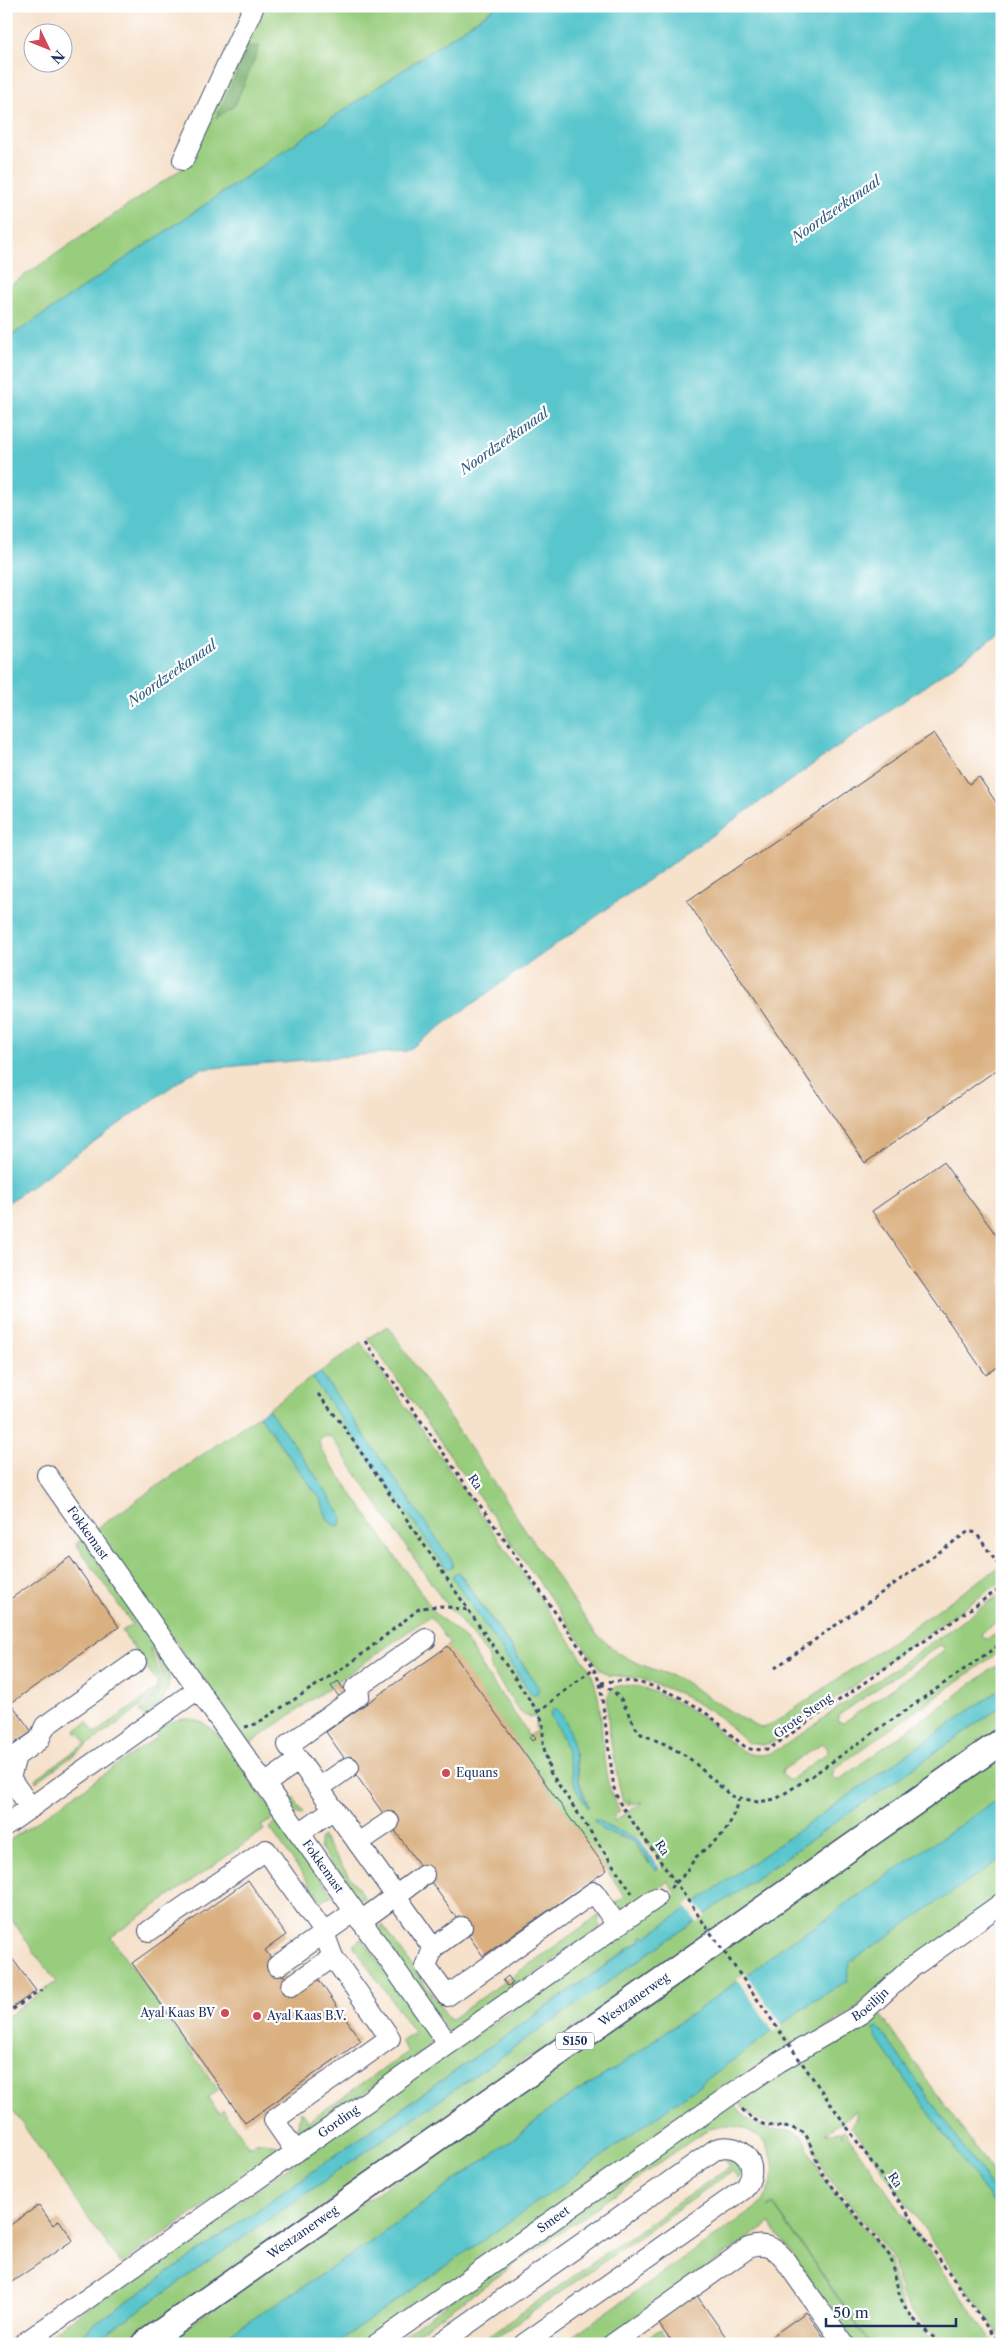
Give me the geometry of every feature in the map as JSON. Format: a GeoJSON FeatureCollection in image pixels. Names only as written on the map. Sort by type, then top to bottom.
{"type":"FeatureCollection","features":[{"type":"Feature","properties":{"kind":"main road","name":"Westzanerweg"},"geometry":{"type":"LineString","coordinates":[[144,2344],[1002,1741]]}},
{"type":"Feature","properties":{"kind":"street"},"geometry":{"type":"LineString","coordinates":[[183,160],[254,6]]}},
{"type":"Feature","properties":{"kind":"street","name":"Fokkemast"},"geometry":{"type":"LineString","coordinates":[[47,1474],[448,2044]]}},
{"type":"Feature","properties":{"kind":"street"},"geometry":{"type":"LineString","coordinates":[[426,1639],[355,1689],[359,1695],[288,1745],[433,1948]]}},
{"type":"Feature","properties":{"kind":"street"},"geometry":{"type":"LineString","coordinates":[[31,1808],[8,1780],[16,1756],[40,1740],[45,1726],[136,1662]]}},
{"type":"Feature","properties":{"kind":"street"},"geometry":{"type":"LineString","coordinates":[[6,1825],[198,1689]]}},
{"type":"Feature","properties":{"kind":"street"},"geometry":{"type":"LineString","coordinates":[[264,1784],[299,1760]]}},
{"type":"Feature","properties":{"kind":"street"},"geometry":{"type":"LineString","coordinates":[[319,1788],[349,1767]]}},
{"type":"Feature","properties":{"kind":"street"},"geometry":{"type":"LineString","coordinates":[[299,1834],[334,1809]]}},
{"type":"Feature","properties":{"kind":"street"},"geometry":{"type":"LineString","coordinates":[[358,1843],[389,1822]]}},
{"type":"Feature","properties":{"kind":"street"},"geometry":{"type":"LineString","coordinates":[[150,1931],[266,1850],[324,1933],[333,1957],[390,2038],[274,2120],[296,2152]]}},
{"type":"Feature","properties":{"kind":"street"},"geometry":{"type":"LineString","coordinates":[[277,1966],[324,1933],[396,1896],[424,1875]]}},
{"type":"Feature","properties":{"kind":"street"},"geometry":{"type":"LineString","coordinates":[[462,1927],[433,1948],[426,1967],[447,1996],[594,1892],[618,1925]]}},
{"type":"Feature","properties":{"kind":"street","name":"Boeilijn"},"geometry":{"type":"LineString","coordinates":[[730,2095],[779,2062],[862,2012],[911,1968],[1002,1903]]}},
{"type":"Feature","properties":{"kind":"street","name":"Gording"},"geometry":{"type":"LineString","coordinates":[[23,2344],[648,1904]]}},
{"type":"Feature","properties":{"kind":"street"},"geometry":{"type":"LineString","coordinates":[[291,1986],[333,1957]]}},
{"type":"Feature","properties":{"kind":"street","name":"Smeet"},"geometry":{"type":"LineString","coordinates":[[377,2344],[730,2095]]}},
{"type":"Feature","properties":{"kind":"street"},"geometry":{"type":"LineString","coordinates":[[439,2344],[716,2149],[730,2146],[743,2152],[751,2164],[751,2177],[744,2189],[524,2344]]}},
{"type":"Feature","properties":{"kind":"street"},"geometry":{"type":"LineString","coordinates":[[613,2344],[748,2248],[759,2245],[772,2248],[782,2256],[844,2344]]}},
{"type":"Feature","properties":{"kind":"path","name":"Ra"},"geometry":{"type":"LineString","coordinates":[[365,1341],[594,1668],[600,1683],[614,1788],[623,1808],[999,2344]]}},
{"type":"Feature","properties":{"kind":"path"},"geometry":{"type":"LineString","coordinates":[[318,1394],[341,1423],[538,1712],[542,1722],[543,1744],[550,1772],[622,1876],[648,1904],[674,1885],[696,1857],[723,1834],[730,1823],[739,1799]]}},
{"type":"Feature","properties":{"kind":"path"},"geometry":{"type":"LineString","coordinates":[[775,1668],[969,1531],[976,1533],[1002,1570]]}},
{"type":"Feature","properties":{"kind":"path","name":"Grote Steng"},"geometry":{"type":"LineString","coordinates":[[600,1683],[625,1680],[656,1688],[703,1712],[747,1748],[754,1750],[769,1749],[781,1743],[1002,1587]]}},
{"type":"Feature","properties":{"kind":"path"},"geometry":{"type":"LineString","coordinates":[[228,1732],[256,1724],[351,1662],[420,1608],[440,1606],[468,1610]]}},
{"type":"Feature","properties":{"kind":"path"},"geometry":{"type":"LineString","coordinates":[[600,1683],[613,1691],[621,1699],[641,1734],[665,1744],[688,1757],[723,1790],[739,1799],[758,1802],[776,1799],[821,1770],[1002,1643]]}},
{"type":"Feature","properties":{"kind":"path"},"geometry":{"type":"LineString","coordinates":[[538,1712],[594,1668]]}},
{"type":"Feature","properties":{"kind":"path"},"geometry":{"type":"LineString","coordinates":[[6,2014],[46,1987]]}},
{"type":"Feature","properties":{"kind":"path"},"geometry":{"type":"LineString","coordinates":[[730,2095],[744,2112],[758,2123],[772,2128],[798,2129],[807,2137],[820,2170],[888,2255],[894,2267],[899,2294],[909,2314],[921,2327],[942,2344]]}},
{"type":"Feature","properties":{"kind":"green space"},"geometry":{"type":"Polygon","coordinates":[[[257,6],[497,6],[22,329],[6,337],[6,288],[183,168],[257,6]]]}},
{"type":"Feature","properties":{"kind":"green space"},"geometry":{"type":"Polygon","coordinates":[[[260,46],[235,105],[216,118],[248,48],[260,46]]]}},
{"type":"Feature","properties":{"kind":"green space"},"geometry":{"type":"Polygon","coordinates":[[[388,1326],[595,1633],[618,1653],[639,1664],[680,1679],[744,1720],[763,1728],[780,1719],[1002,1565],[1002,1581],[774,1742],[762,1745],[748,1743],[718,1716],[681,1694],[639,1678],[608,1675],[600,1669],[368,1338],[388,1326]]]}},
{"type":"Feature","properties":{"kind":"green space"},"geometry":{"type":"Polygon","coordinates":[[[361,1343],[588,1667],[595,1684],[599,1702],[607,1778],[612,1795],[620,1811],[616,1813],[614,1822],[643,1802],[632,1804],[628,1799],[630,1804],[627,1806],[622,1799],[611,1744],[607,1701],[609,1693],[616,1687],[627,1685],[656,1693],[705,1719],[732,1744],[744,1752],[757,1755],[771,1753],[790,1742],[1002,1593],[1002,1617],[981,1634],[983,1638],[988,1639],[1002,1630],[1002,1650],[834,1769],[832,1776],[835,1779],[840,1779],[1002,1662],[1002,1688],[645,1938],[643,1935],[640,1938],[641,1940],[67,2344],[36,2344],[677,1894],[668,1881],[624,1911],[613,1906],[625,1896],[447,1646],[450,1644],[430,1616],[248,1745],[96,1529],[259,1415],[321,1500],[327,1518],[332,1524],[338,1526],[342,1523],[340,1512],[268,1409],[312,1377],[438,1557],[447,1568],[452,1567],[452,1561],[320,1372],[361,1343]],[[325,1436],[319,1442],[322,1451],[435,1613],[461,1635],[471,1648],[526,1730],[527,1736],[537,1731],[535,1727],[537,1718],[526,1716],[520,1712],[492,1671],[488,1655],[440,1596],[331,1437],[325,1436]],[[460,1574],[453,1575],[453,1578],[532,1695],[528,1671],[460,1574]],[[940,1645],[839,1715],[837,1721],[843,1723],[943,1652],[944,1647],[940,1645]],[[550,1715],[563,1738],[576,1789],[588,1805],[579,1780],[575,1752],[550,1715]],[[822,1743],[783,1770],[782,1774],[786,1779],[791,1779],[827,1753],[828,1748],[822,1743]],[[598,1820],[594,1821],[602,1830],[634,1842],[649,1864],[639,1840],[610,1828],[598,1820]]]}},
{"type":"Feature","properties":{"kind":"green space"},"geometry":{"type":"Polygon","coordinates":[[[82,1539],[165,1657],[168,1667],[169,1684],[164,1698],[145,1717],[140,1711],[155,1697],[159,1690],[162,1674],[160,1665],[149,1648],[159,1673],[159,1685],[152,1699],[36,1782],[35,1779],[86,1743],[79,1733],[77,1734],[75,1731],[87,1722],[95,1733],[156,1690],[157,1682],[122,1631],[132,1624],[76,1544],[82,1539]]]}},
{"type":"Feature","properties":{"kind":"green space"},"geometry":{"type":"Polygon","coordinates":[[[1002,1706],[1002,1729],[545,2049],[503,2073],[467,2105],[128,2344],[91,2344],[1002,1706]]]}},
{"type":"Feature","properties":{"kind":"green space"},"geometry":{"type":"Polygon","coordinates":[[[190,1719],[203,1723],[217,1733],[277,1817],[261,1826],[264,1830],[111,1937],[218,2090],[208,2098],[219,2113],[223,2110],[249,2147],[257,2141],[277,2145],[282,2151],[121,2264],[6,2101],[6,2017],[56,1982],[6,1912],[6,1843],[157,1737],[154,1732],[158,1729],[176,1720],[190,1719]]]}},
{"type":"Feature","properties":{"kind":"green space"},"geometry":{"type":"Polygon","coordinates":[[[1002,1753],[1002,1796],[1000,1798],[837,1910],[833,1915],[782,1947],[762,1964],[614,2069],[553,2107],[525,2130],[365,2246],[214,2344],[162,2344],[1002,1753]]]}},
{"type":"Feature","properties":{"kind":"green space"},"geometry":{"type":"Polygon","coordinates":[[[284,1788],[287,1788],[303,1813],[300,1815],[296,1813],[284,1795],[284,1788]]]}},
{"type":"Feature","properties":{"kind":"green space"},"geometry":{"type":"Polygon","coordinates":[[[278,1819],[332,1895],[322,1902],[270,1828],[278,1819]]]}},
{"type":"Feature","properties":{"kind":"green space"},"geometry":{"type":"Polygon","coordinates":[[[322,1837],[364,1899],[353,1897],[320,1848],[320,1839],[322,1837]]]}},
{"type":"Feature","properties":{"kind":"green space"},"geometry":{"type":"Polygon","coordinates":[[[1002,1858],[1002,1895],[858,2006],[364,2344],[335,2344],[602,2156],[812,2002],[847,1981],[849,1962],[1002,1858]]]}},
{"type":"Feature","properties":{"kind":"green space"},"geometry":{"type":"Polygon","coordinates":[[[599,1915],[600,1928],[449,2033],[381,1934],[381,1926],[383,1925],[450,2020],[504,1982],[508,1986],[513,1983],[510,1978],[599,1915]]]}},
{"type":"Feature","properties":{"kind":"green space"},"geometry":{"type":"Polygon","coordinates":[[[362,1938],[436,2042],[301,2137],[297,2131],[300,2111],[308,2121],[408,2052],[401,2041],[414,2032],[353,1945],[362,1938]]]}},
{"type":"Feature","properties":{"kind":"green space"},"geometry":{"type":"Polygon","coordinates":[[[875,2014],[882,2017],[1002,2185],[1002,2202],[877,2027],[878,2040],[1002,2216],[1002,2339],[851,2125],[858,2110],[826,2133],[840,2132],[843,2137],[841,2132],[844,2130],[994,2344],[945,2344],[919,2322],[902,2297],[892,2257],[824,2172],[808,2133],[797,2126],[772,2125],[759,2121],[747,2112],[734,2097],[875,2014]]]}},
{"type":"Feature","properties":{"kind":"green space"},"geometry":{"type":"Polygon","coordinates":[[[731,2099],[743,2115],[756,2124],[770,2129],[792,2131],[804,2138],[821,2175],[889,2258],[898,2297],[906,2313],[917,2326],[939,2344],[871,2344],[773,2204],[768,2208],[773,2205],[870,2344],[855,2344],[770,2223],[599,2344],[561,2344],[753,2210],[766,2194],[773,2178],[773,2162],[767,2147],[757,2136],[743,2128],[725,2126],[705,2131],[406,2341],[402,2336],[731,2099]]]}},
{"type":"Feature","properties":{"kind":"green space"},"geometry":{"type":"Polygon","coordinates":[[[724,2156],[738,2159],[743,2172],[738,2179],[732,2171],[487,2344],[477,2344],[729,2167],[724,2156]]]}},
{"type":"Feature","properties":{"kind":"green space"},"geometry":{"type":"Polygon","coordinates":[[[660,2329],[670,2344],[639,2344],[660,2329]]]}},
{"type":"Feature","properties":{"kind":"water","name":"Noordzeekanaal"},"geometry":{"type":"Polygon","coordinates":[[[497,6],[1002,6],[1002,632],[407,1051],[202,1069],[188,1075],[6,1204],[6,337],[22,329],[497,6]]]}},
{"type":"Feature","properties":{"kind":"water"},"geometry":{"type":"Polygon","coordinates":[[[320,1372],[452,1561],[453,1564],[450,1568],[447,1568],[438,1557],[312,1377],[320,1372]]]}},
{"type":"Feature","properties":{"kind":"water"},"geometry":{"type":"Polygon","coordinates":[[[268,1409],[343,1518],[338,1526],[332,1524],[327,1518],[321,1500],[259,1415],[268,1409]]]}},
{"type":"Feature","properties":{"kind":"water"},"geometry":{"type":"Polygon","coordinates":[[[458,1572],[539,1688],[537,1693],[532,1695],[453,1578],[453,1575],[458,1572]]]}},
{"type":"Feature","properties":{"kind":"water"},"geometry":{"type":"Polygon","coordinates":[[[1002,1688],[1002,1706],[91,2344],[67,2344],[642,1940],[640,1938],[643,1936],[645,1938],[1002,1688]]]}},
{"type":"Feature","properties":{"kind":"water"},"geometry":{"type":"Polygon","coordinates":[[[553,1709],[559,1712],[564,1719],[572,1740],[578,1779],[588,1808],[576,1789],[563,1738],[550,1715],[553,1709]]]}},
{"type":"Feature","properties":{"kind":"water"},"geometry":{"type":"Polygon","coordinates":[[[1002,1796],[1002,1858],[850,1962],[847,1981],[812,2002],[600,2158],[335,2344],[214,2344],[365,2246],[525,2130],[553,2107],[614,2069],[762,1964],[782,1947],[833,1915],[837,1910],[1002,1796]]]}},
{"type":"Feature","properties":{"kind":"water"},"geometry":{"type":"Polygon","coordinates":[[[594,1819],[639,1840],[659,1868],[656,1870],[653,1867],[634,1842],[601,1829],[594,1819]]]}},
{"type":"Feature","properties":{"kind":"water"},"geometry":{"type":"Polygon","coordinates":[[[877,2027],[1002,2202],[1002,2216],[878,2040],[873,2030],[877,2027]]]}},
{"type":"Feature","properties":{"kind":"pier"},"geometry":{"type":"Polygon","coordinates":[[[636,1835],[645,1842],[658,1859],[661,1870],[636,1835]]]}},
{"type":"Feature","properties":{"kind":"pier"},"geometry":{"type":"Polygon","coordinates":[[[694,1900],[706,1917],[697,1922],[686,1906],[694,1900]]]}},
{"type":"Feature","properties":{"kind":"pier"},"geometry":{"type":"Polygon","coordinates":[[[745,1973],[783,2026],[774,2032],[737,1979],[745,1973]]]}},
{"type":"Feature","properties":{"kind":"building"},"geometry":{"type":"Polygon","coordinates":[[[934,733],[969,784],[979,777],[1002,811],[1002,1066],[865,1163],[687,901],[934,733]]]}},
{"type":"Feature","properties":{"kind":"building"},"geometry":{"type":"Polygon","coordinates":[[[943,1162],[1002,1243],[1002,1364],[986,1375],[872,1211],[943,1162]]]}},
{"type":"Feature","properties":{"kind":"building"},"geometry":{"type":"Polygon","coordinates":[[[70,1557],[119,1627],[11,1703],[32,1732],[6,1749],[6,1602],[70,1557]]]}},
{"type":"Feature","properties":{"kind":"building","name":"Equans"},"geometry":{"type":"Polygon","coordinates":[[[448,1646],[607,1870],[483,1956],[326,1732],[448,1646]]]}},
{"type":"Feature","properties":{"kind":"building"},"geometry":{"type":"Polygon","coordinates":[[[338,1681],[347,1694],[340,1698],[331,1686],[338,1681]]]}},
{"type":"Feature","properties":{"kind":"building"},"geometry":{"type":"Polygon","coordinates":[[[533,1734],[536,1738],[532,1741],[529,1737],[533,1734]]]}},
{"type":"Feature","properties":{"kind":"building","name":"Ayal Kaas B.V."},"geometry":{"type":"Polygon","coordinates":[[[248,1880],[286,1935],[265,1950],[295,1991],[316,1976],[361,2041],[245,2123],[132,1963],[248,1880]]]}},
{"type":"Feature","properties":{"kind":"building"},"geometry":{"type":"Polygon","coordinates":[[[6,1950],[36,1991],[6,2012],[6,1950]]]}},
{"type":"Feature","properties":{"kind":"building"},"geometry":{"type":"Polygon","coordinates":[[[508,1976],[513,1983],[508,1986],[503,1980],[508,1976]]]}},
{"type":"Feature","properties":{"kind":"building"},"geometry":{"type":"Polygon","coordinates":[[[39,2205],[53,2225],[59,2220],[73,2240],[6,2286],[6,2228],[39,2205]]]}},
{"type":"Feature","properties":{"kind":"building"},"geometry":{"type":"Polygon","coordinates":[[[695,2293],[731,2344],[673,2344],[656,2320],[695,2293]]]}},
{"type":"Feature","properties":{"kind":"building"},"geometry":{"type":"Polygon","coordinates":[[[806,2312],[829,2344],[761,2344],[806,2312]]]}},
{"type":"Feature","properties":{"kind":"place","name":"Equans"},"geometry":{"type":"Point","coordinates":[446,1773]}},
{"type":"Feature","properties":{"kind":"place","name":"Ayal Kaas BV"},"geometry":{"type":"Point","coordinates":[225,2013]}},
{"type":"Feature","properties":{"kind":"place","name":"Ayal Kaas B.V."},"geometry":{"type":"Point","coordinates":[257,2016]}}]}
